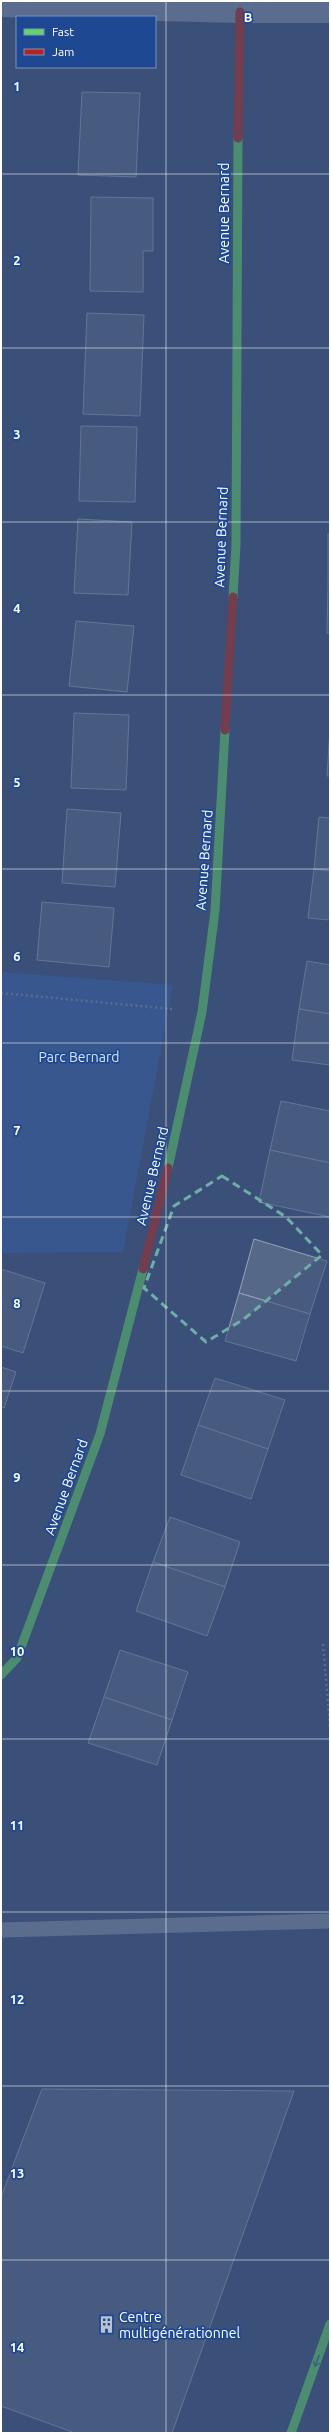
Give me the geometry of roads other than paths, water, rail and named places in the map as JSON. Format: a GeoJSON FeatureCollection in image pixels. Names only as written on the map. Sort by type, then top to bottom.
{"type":"FeatureCollection","features":[{"type":"Feature","properties":{"kind":"street"},"geometry":{"type":"LineString","coordinates":[[1,6],[240,12],[330,12]]}},
{"type":"Feature","properties":{"kind":"street","name":"Avenue Bernard"},"geometry":{"type":"LineString","coordinates":[[1,1675],[17,1658],[100,1434],[158,1214],[202,1012],[215,911],[236,545],[238,79],[240,12]]}},
{"type":"Feature","properties":{"kind":"street"},"geometry":{"type":"LineString","coordinates":[[291,2433],[330,2324]]}},
{"type":"Feature","properties":{"kind":"lane"},"geometry":{"type":"LineString","coordinates":[[1,1930],[330,1922]]}},
{"type":"Feature","properties":{"kind":"place","name":"Centre multigénérationnel"},"geometry":{"type":"Point","coordinates":[106,2325]}},
{"type":"Feature","properties":{"kind":"park label","name":"Parc Bernard"},"geometry":{"type":"Point","coordinates":[79,1057]}}]}
